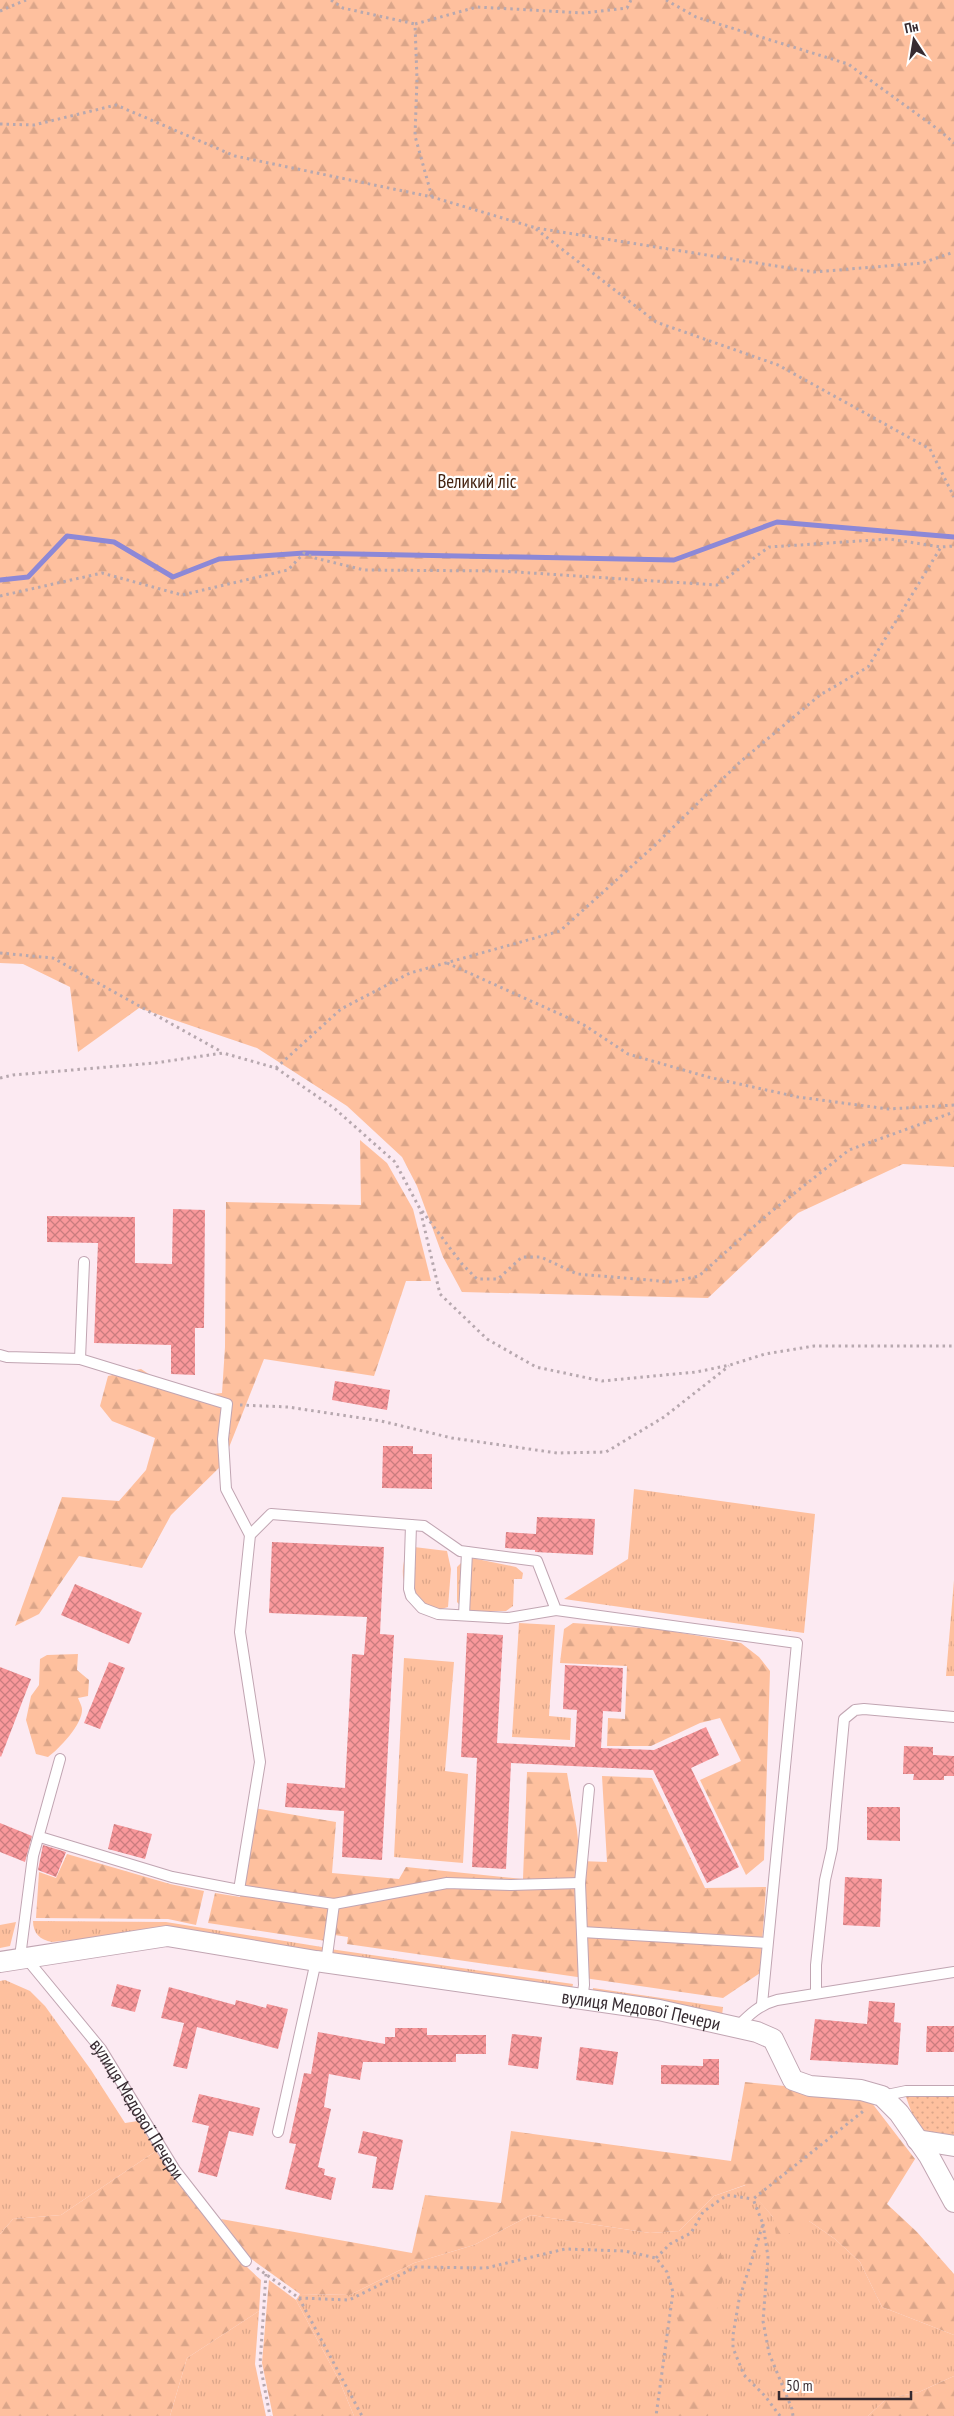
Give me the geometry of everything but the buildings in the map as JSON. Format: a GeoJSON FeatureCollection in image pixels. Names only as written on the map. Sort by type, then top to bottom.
{"type":"FeatureCollection","features":[{"type":"Feature","properties":{"kind":"street","name":"вулиця Медової Печери"},"geometry":{"type":"LineString","coordinates":[[0,1962],[22,1957],[167,1936],[321,1962],[659,2010],[766,2034],[773,2039],[793,2080],[810,2086],[879,2095]]}},
{"type":"Feature","properties":{"kind":"street"},"geometry":{"type":"LineString","coordinates":[[879,2095],[899,2113],[954,2202]]}},
{"type":"Feature","properties":{"kind":"street"},"geometry":{"type":"LineString","coordinates":[[917,2140],[954,2146]]}},
{"type":"Feature","properties":{"kind":"lane"},"geometry":{"type":"LineString","coordinates":[[80,1359],[84,1262]]}},
{"type":"Feature","properties":{"kind":"lane"},"geometry":{"type":"LineString","coordinates":[[0,1355],[7,1357],[80,1359],[227,1404],[223,1439],[226,1489],[250,1535],[240,1632],[260,1762],[238,1890]]}},
{"type":"Feature","properties":{"kind":"lane"},"geometry":{"type":"LineString","coordinates":[[250,1535],[271,1514],[424,1526],[460,1551],[537,1560],[556,1610]]}},
{"type":"Feature","properties":{"kind":"lane"},"geometry":{"type":"LineString","coordinates":[[411,1525],[408,1580],[412,1596],[422,1608],[430,1612],[508,1618],[556,1610],[797,1643],[762,2004]]}},
{"type":"Feature","properties":{"kind":"lane"},"geometry":{"type":"LineString","coordinates":[[464,1615],[467,1552]]}},
{"type":"Feature","properties":{"kind":"lane"},"geometry":{"type":"LineString","coordinates":[[816,1993],[819,1937],[825,1880],[832,1849],[844,1719],[855,1710],[864,1709],[954,1717]]}},
{"type":"Feature","properties":{"kind":"lane"},"geometry":{"type":"LineString","coordinates":[[22,1957],[33,1856],[40,1837],[60,1759]]}},
{"type":"Feature","properties":{"kind":"lane"},"geometry":{"type":"LineString","coordinates":[[582,1999],[584,1985],[580,1883],[589,1789]]}},
{"type":"Feature","properties":{"kind":"lane"},"geometry":{"type":"LineString","coordinates":[[40,1837],[172,1877],[238,1890],[334,1904],[446,1883],[511,1885],[580,1883]]}},
{"type":"Feature","properties":{"kind":"lane"},"geometry":{"type":"LineString","coordinates":[[278,2132],[334,1904]]}},
{"type":"Feature","properties":{"kind":"lane"},"geometry":{"type":"LineString","coordinates":[[582,1932],[768,1943]]}},
{"type":"Feature","properties":{"kind":"lane","name":"вулиця Медової Печери"},"geometry":{"type":"LineString","coordinates":[[22,1957],[101,2049],[174,2170],[246,2261]]}},
{"type":"Feature","properties":{"kind":"lane"},"geometry":{"type":"LineString","coordinates":[[737,2028],[751,2012],[762,2004],[816,1993],[954,1972]]}},
{"type":"Feature","properties":{"kind":"lane"},"geometry":{"type":"LineString","coordinates":[[879,2095],[906,2091],[954,2091]]}},
{"type":"Feature","properties":{"kind":"path"},"geometry":{"type":"LineString","coordinates":[[0,11],[26,0]]}},
{"type":"Feature","properties":{"kind":"path"},"geometry":{"type":"LineString","coordinates":[[331,0],[343,8],[415,24],[477,7],[584,13],[627,8],[631,0]]}},
{"type":"Feature","properties":{"kind":"path"},"geometry":{"type":"LineString","coordinates":[[666,0],[696,17],[848,64],[954,143]]}},
{"type":"Feature","properties":{"kind":"path"},"geometry":{"type":"LineString","coordinates":[[415,24],[417,79],[415,136],[432,197]]}},
{"type":"Feature","properties":{"kind":"path"},"geometry":{"type":"LineString","coordinates":[[0,124],[34,125],[116,105],[235,156],[432,197],[536,228],[814,272],[922,263],[954,252]]}},
{"type":"Feature","properties":{"kind":"path"},"geometry":{"type":"LineString","coordinates":[[536,228],[656,322],[778,365],[930,449],[954,497]]}},
{"type":"Feature","properties":{"kind":"path"},"geometry":{"type":"LineString","coordinates":[[0,596],[102,574],[182,595],[288,570],[304,553],[315,558],[364,570],[500,570],[717,585],[769,547],[889,539],[954,546]]}},
{"type":"Feature","properties":{"kind":"path"},"geometry":{"type":"LineString","coordinates":[[276,1068],[340,1009],[410,973],[560,931],[653,847],[740,762],[820,695],[868,667],[941,546]]}},
{"type":"Feature","properties":{"kind":"path"},"geometry":{"type":"LineString","coordinates":[[0,953],[53,958],[223,1053],[276,1068],[334,1108],[394,1162],[420,1209],[462,1264],[477,1279],[498,1279],[522,1257],[541,1257],[577,1274],[672,1282],[699,1276],[767,1215],[849,1150],[954,1112]]}},
{"type":"Feature","properties":{"kind":"path"},"geometry":{"type":"LineString","coordinates":[[447,963],[584,1025],[628,1054],[708,1077],[798,1097],[888,1109],[954,1105]]}},
{"type":"Feature","properties":{"kind":"path"},"geometry":{"type":"LineString","coordinates":[[0,1078],[13,1075],[155,1063],[223,1053]]}},
{"type":"Feature","properties":{"kind":"path"},"geometry":{"type":"LineString","coordinates":[[420,1209],[440,1294],[487,1339],[536,1367],[602,1381],[696,1372],[730,1365],[765,1354],[814,1346],[954,1346]]}},
{"type":"Feature","properties":{"kind":"path"},"geometry":{"type":"LineString","coordinates":[[227,1404],[306,1410],[381,1421],[452,1438],[556,1453],[606,1452],[664,1417],[730,1365]]}},
{"type":"Feature","properties":{"kind":"path"},"geometry":{"type":"LineString","coordinates":[[753,2199],[814,2149],[864,2112],[879,2095]]}},
{"type":"Feature","properties":{"kind":"path"},"geometry":{"type":"LineString","coordinates":[[656,2258],[670,2244],[691,2233],[703,2212],[727,2194],[753,2199]]}},
{"type":"Feature","properties":{"kind":"path"},"geometry":{"type":"LineString","coordinates":[[753,2199],[763,2224],[768,2257],[763,2321],[769,2353],[792,2409],[793,2416]]}},
{"type":"Feature","properties":{"kind":"path"},"geometry":{"type":"LineString","coordinates":[[763,2224],[739,2300],[733,2335],[733,2348],[744,2375],[765,2396],[780,2416]]}},
{"type":"Feature","properties":{"kind":"path"},"geometry":{"type":"LineString","coordinates":[[299,2298],[349,2300],[416,2267],[486,2268],[565,2249],[625,2251],[656,2258],[667,2272],[673,2292],[665,2364],[656,2416]]}},
{"type":"Feature","properties":{"kind":"path"},"geometry":{"type":"LineString","coordinates":[[246,2261],[299,2298],[362,2416]]}},
{"type":"Feature","properties":{"kind":"path"},"geometry":{"type":"LineString","coordinates":[[266,2274],[260,2364],[270,2416]]}},
{"type":"Feature","properties":{"kind":"green space","name":"Великий ліс"},"geometry":{"type":"Polygon","coordinates":[[[0,0],[954,0],[954,1167],[903,1164],[798,1213],[708,1298],[462,1292],[443,1257],[417,1186],[402,1157],[347,1106],[257,1048],[139,1008],[78,1052],[70,987],[23,964],[0,963],[0,0]]]}},
{"type":"Feature","properties":{"kind":"green space"},"geometry":{"type":"Polygon","coordinates":[[[360,1140],[387,1163],[413,1209],[431,1281],[406,1281],[374,1376],[264,1359],[222,1465],[171,1515],[142,1568],[79,1556],[39,1614],[15,1626],[62,1497],[119,1501],[146,1470],[155,1438],[112,1421],[100,1406],[108,1376],[141,1369],[184,1397],[222,1393],[225,1347],[226,1202],[361,1205],[360,1140]]]}},
{"type":"Feature","properties":{"kind":"green space"},"geometry":{"type":"Polygon","coordinates":[[[634,1489],[815,1514],[804,1633],[564,1599],[628,1559],[634,1489]]]}},
{"type":"Feature","properties":{"kind":"green space"},"geometry":{"type":"Polygon","coordinates":[[[414,1547],[447,1551],[451,1569],[448,1607],[435,1611],[417,1600],[406,1587],[403,1572],[404,1562],[407,1550],[414,1547]]]}},
{"type":"Feature","properties":{"kind":"green space"},"geometry":{"type":"Polygon","coordinates":[[[467,1557],[516,1567],[523,1573],[522,1579],[514,1579],[513,1606],[506,1611],[465,1611],[457,1602],[457,1567],[467,1557]]]}},
{"type":"Feature","properties":{"kind":"green space"},"geometry":{"type":"Polygon","coordinates":[[[954,1580],[954,1676],[946,1676],[954,1580]]]}},
{"type":"Feature","properties":{"kind":"green space"},"geometry":{"type":"Polygon","coordinates":[[[519,1623],[555,1625],[549,1716],[571,1718],[570,1740],[512,1737],[519,1623]]]}},
{"type":"Feature","properties":{"kind":"green space"},"geometry":{"type":"Polygon","coordinates":[[[573,1623],[658,1629],[741,1643],[759,1657],[770,1671],[764,1860],[746,1875],[700,1780],[741,1761],[720,1718],[700,1723],[651,1746],[607,1746],[608,1718],[625,1719],[627,1666],[560,1663],[564,1629],[573,1623]]]}},
{"type":"Feature","properties":{"kind":"green space"},"geometry":{"type":"Polygon","coordinates":[[[78,1654],[77,1670],[89,1680],[88,1696],[78,1698],[82,1709],[79,1722],[64,1742],[48,1757],[36,1754],[26,1720],[31,1696],[39,1685],[40,1659],[47,1655],[78,1654]]]}},
{"type":"Feature","properties":{"kind":"green space"},"geometry":{"type":"Polygon","coordinates":[[[404,1658],[454,1662],[445,1771],[468,1774],[463,1863],[394,1857],[404,1658]]]}},
{"type":"Feature","properties":{"kind":"green space"},"geometry":{"type":"Polygon","coordinates":[[[527,1772],[567,1773],[577,1830],[580,1861],[607,1862],[602,1776],[652,1778],[705,1888],[766,1887],[760,1973],[723,1998],[347,1944],[348,1937],[328,1934],[326,1941],[208,1923],[215,1893],[240,1897],[254,1808],[336,1822],[332,1873],[399,1879],[406,1867],[523,1879],[527,1772]]]}},
{"type":"Feature","properties":{"kind":"green space"},"geometry":{"type":"Polygon","coordinates":[[[67,1854],[170,1884],[204,1891],[196,1925],[168,1919],[36,1918],[39,1872],[56,1878],[67,1854]]]}},
{"type":"Feature","properties":{"kind":"green space"},"geometry":{"type":"Polygon","coordinates":[[[33,1921],[166,1922],[328,1948],[318,1955],[169,1930],[52,1942],[44,1940],[38,1935],[34,1929],[33,1921]]]}},
{"type":"Feature","properties":{"kind":"green space"},"geometry":{"type":"Polygon","coordinates":[[[16,1922],[10,1946],[0,1948],[0,1925],[16,1922]]]}},
{"type":"Feature","properties":{"kind":"green space"},"geometry":{"type":"Polygon","coordinates":[[[330,1949],[573,1984],[571,1995],[328,1961],[330,1949]]]}},
{"type":"Feature","properties":{"kind":"green space"},"geometry":{"type":"Polygon","coordinates":[[[5,1980],[30,1991],[45,2006],[91,2070],[125,2123],[138,2121],[156,2151],[61,2215],[13,2219],[0,2234],[0,1981],[5,1980]]]}},
{"type":"Feature","properties":{"kind":"green space"},"geometry":{"type":"Polygon","coordinates":[[[593,1988],[723,2007],[722,2016],[592,1998],[593,1988]]]}},
{"type":"Feature","properties":{"kind":"green space"},"geometry":{"type":"Polygon","coordinates":[[[745,2082],[865,2094],[915,2159],[887,2204],[917,2232],[954,2274],[954,2335],[882,2307],[860,2262],[835,2239],[809,2221],[777,2241],[773,2217],[745,2185],[714,2196],[679,2231],[650,2233],[531,2215],[474,2245],[414,2263],[350,2295],[300,2294],[250,2258],[221,2219],[412,2253],[425,2195],[501,2203],[511,2131],[731,2161],[745,2082]]]}},
{"type":"Feature","properties":{"kind":"green space"},"geometry":{"type":"Polygon","coordinates":[[[931,2093],[954,2096],[954,2142],[919,2133],[906,2097],[931,2093]]]}},
{"type":"Feature","properties":{"kind":"green space"},"geometry":{"type":"Polygon","coordinates":[[[156,2151],[179,2184],[224,2241],[261,2280],[259,2311],[187,2358],[170,2416],[0,2416],[0,2234],[13,2219],[61,2215],[156,2151]]]}},
{"type":"Feature","properties":{"kind":"green space"},"geometry":{"type":"Polygon","coordinates":[[[746,2185],[773,2217],[809,2221],[835,2239],[860,2262],[882,2307],[954,2335],[954,2376],[919,2392],[886,2399],[868,2416],[354,2416],[339,2380],[296,2300],[300,2294],[350,2295],[414,2263],[474,2245],[531,2215],[650,2233],[679,2231],[714,2196],[746,2185]]]}},
{"type":"Feature","properties":{"kind":"green space"},"geometry":{"type":"Polygon","coordinates":[[[718,2247],[727,2267],[719,2292],[715,2327],[709,2352],[712,2408],[708,2416],[669,2416],[668,2398],[675,2356],[680,2296],[689,2263],[718,2247]]]}},
{"type":"Feature","properties":{"kind":"green space"},"geometry":{"type":"Polygon","coordinates":[[[269,2280],[296,2300],[339,2380],[354,2416],[273,2416],[262,2363],[269,2280]]]}},
{"type":"Feature","properties":{"kind":"green space"},"geometry":{"type":"Polygon","coordinates":[[[259,2311],[255,2364],[266,2416],[170,2416],[187,2358],[259,2311]]]}},
{"type":"Feature","properties":{"kind":"green space"},"geometry":{"type":"Polygon","coordinates":[[[954,2376],[954,2416],[868,2416],[886,2399],[919,2392],[954,2376]]]}},
{"type":"Feature","properties":{"kind":"waterway"},"geometry":{"type":"LineString","coordinates":[[0,580],[28,577],[67,536],[114,542],[173,577],[219,559],[304,553],[674,560],[777,522],[954,537]]}}]}
